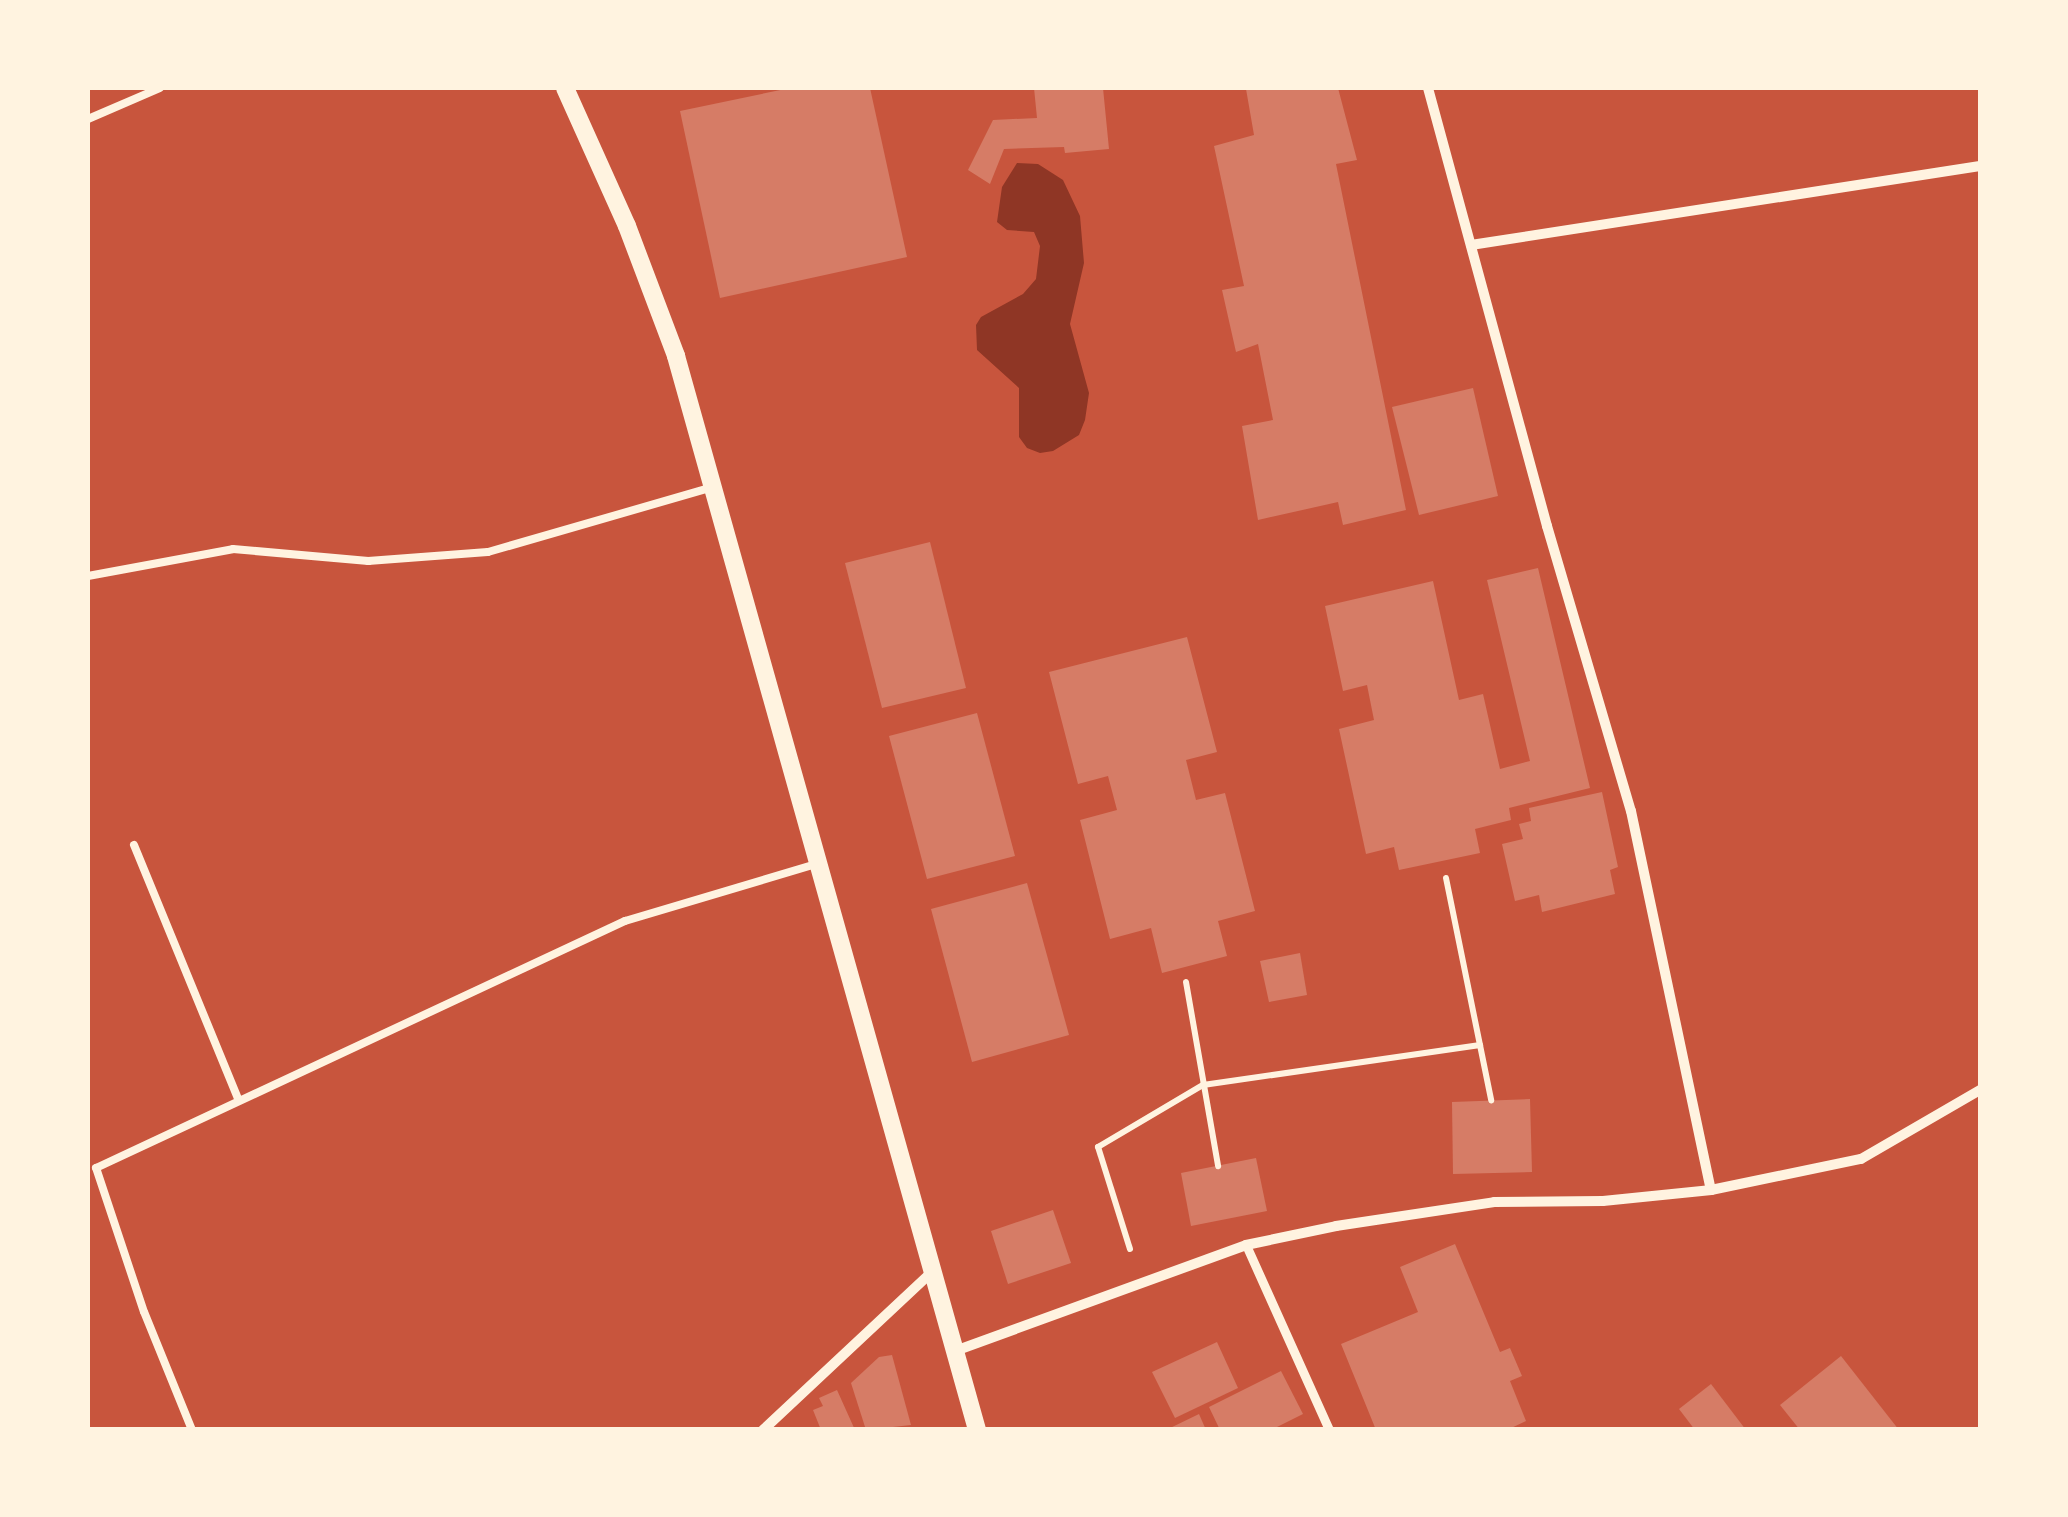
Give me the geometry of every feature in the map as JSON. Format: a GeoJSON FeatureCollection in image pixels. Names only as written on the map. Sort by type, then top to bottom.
{"type":"FeatureCollection","features":[{"type":"Feature","properties":{"kind":"street"},"geometry":{"type":"LineString","coordinates":[[565,88],[627,226],[676,356],[977,1430]]}},
{"type":"Feature","properties":{"kind":"street"},"geometry":{"type":"LineString","coordinates":[[1428,88],[1547,526],[1632,811],[1711,1190]]}},
{"type":"Feature","properties":{"kind":"street"},"geometry":{"type":"LineString","coordinates":[[1471,245],[1980,166]]}},
{"type":"Feature","properties":{"kind":"street"},"geometry":{"type":"LineString","coordinates":[[955,1350],[1246,1245],[1448,1208],[1544,1198],[1603,1201],[1711,1190],[1862,1158],[1980,1090]]}},
{"type":"Feature","properties":{"kind":"street"},"geometry":{"type":"LineString","coordinates":[[1246,1245],[1329,1430]]}},
{"type":"Feature","properties":{"kind":"street"},"geometry":{"type":"LineString","coordinates":[[763,1430],[932,1272]]}},
{"type":"Feature","properties":{"kind":"lane"},"geometry":{"type":"LineString","coordinates":[[88,119],[160,88]]}},
{"type":"Feature","properties":{"kind":"lane"},"geometry":{"type":"LineString","coordinates":[[88,576],[233,548],[368,560],[488,552],[714,486]]}},
{"type":"Feature","properties":{"kind":"lane"},"geometry":{"type":"LineString","coordinates":[[134,845],[238,1098]]}},
{"type":"Feature","properties":{"kind":"lane"},"geometry":{"type":"LineString","coordinates":[[192,1430],[144,1312],[96,1168],[238,1098],[625,920],[819,863]]}},
{"type":"Feature","properties":{"kind":"path"},"geometry":{"type":"LineString","coordinates":[[1446,878],[1491,1100]]}},
{"type":"Feature","properties":{"kind":"path"},"geometry":{"type":"LineString","coordinates":[[1186,982],[1218,1166]]}},
{"type":"Feature","properties":{"kind":"path"},"geometry":{"type":"LineString","coordinates":[[1140,1284],[1098,1147],[1204,1085],[1480,1045]]}},
{"type":"Feature","properties":{"kind":"shaded area"},"geometry":{"type":"Polygon","coordinates":[[[1017,163],[1038,164],[1063,180],[1080,216],[1084,263],[1070,324],[1089,393],[1085,420],[1079,435],[1053,451],[1040,453],[1027,448],[1019,437],[1019,388],[977,350],[976,325],[981,317],[1023,294],[1036,279],[1040,246],[1034,232],[1007,230],[997,222],[1002,187],[1017,163]]]}},
{"type":"Feature","properties":{"kind":"building"},"geometry":{"type":"Polygon","coordinates":[[[790,88],[870,88],[907,257],[720,298],[680,111],[790,88]]]}},
{"type":"Feature","properties":{"kind":"building"},"geometry":{"type":"Polygon","coordinates":[[[1034,88],[1103,88],[1109,149],[1065,153],[1064,147],[1004,149],[990,184],[968,170],[993,120],[1037,118],[1034,88]]]}},
{"type":"Feature","properties":{"kind":"building"},"geometry":{"type":"Polygon","coordinates":[[[1338,88],[1357,160],[1336,164],[1406,510],[1343,525],[1338,502],[1258,520],[1242,426],[1273,420],[1258,344],[1236,352],[1222,290],[1244,286],[1214,146],[1254,135],[1246,89],[1338,88]]]}},
{"type":"Feature","properties":{"kind":"building"},"geometry":{"type":"Polygon","coordinates":[[[1473,388],[1498,496],[1419,515],[1392,407],[1473,388]]]}},
{"type":"Feature","properties":{"kind":"building"},"geometry":{"type":"Polygon","coordinates":[[[930,542],[966,688],[882,708],[845,563],[930,542]]]}},
{"type":"Feature","properties":{"kind":"building"},"geometry":{"type":"Polygon","coordinates":[[[1538,568],[1590,788],[1509,808],[1511,820],[1475,829],[1480,853],[1399,870],[1394,847],[1366,854],[1339,729],[1374,720],[1367,685],[1343,691],[1325,606],[1433,581],[1459,700],[1483,694],[1500,769],[1530,761],[1487,580],[1538,568]]]}},
{"type":"Feature","properties":{"kind":"building"},"geometry":{"type":"Polygon","coordinates":[[[1187,637],[1217,752],[1186,760],[1196,800],[1225,793],[1255,911],[1218,921],[1227,956],[1162,973],[1151,928],[1110,939],[1080,820],[1117,810],[1108,776],[1078,784],[1049,672],[1187,637]]]}},
{"type":"Feature","properties":{"kind":"building"},"geometry":{"type":"Polygon","coordinates":[[[977,713],[1015,856],[927,879],[889,736],[977,713]]]}},
{"type":"Feature","properties":{"kind":"building"},"geometry":{"type":"Polygon","coordinates":[[[1602,792],[1618,867],[1610,870],[1615,894],[1542,912],[1539,895],[1515,901],[1502,844],[1523,839],[1519,824],[1531,821],[1529,808],[1602,792]]]}},
{"type":"Feature","properties":{"kind":"building"},"geometry":{"type":"Polygon","coordinates":[[[1027,883],[1069,1035],[972,1062],[931,909],[1027,883]]]}},
{"type":"Feature","properties":{"kind":"building"},"geometry":{"type":"Polygon","coordinates":[[[1300,953],[1307,995],[1269,1002],[1260,961],[1300,953]]]}},
{"type":"Feature","properties":{"kind":"building"},"geometry":{"type":"Polygon","coordinates":[[[1530,1099],[1532,1172],[1453,1174],[1452,1102],[1530,1099]]]}},
{"type":"Feature","properties":{"kind":"building"},"geometry":{"type":"Polygon","coordinates":[[[1256,1158],[1267,1211],[1191,1226],[1181,1173],[1256,1158]]]}},
{"type":"Feature","properties":{"kind":"building"},"geometry":{"type":"Polygon","coordinates":[[[1053,1210],[1071,1263],[1008,1284],[991,1231],[1053,1210]]]}},
{"type":"Feature","properties":{"kind":"building"},"geometry":{"type":"Polygon","coordinates":[[[1455,1244],[1500,1352],[1510,1348],[1522,1376],[1510,1381],[1526,1421],[1507,1430],[1376,1430],[1341,1344],[1418,1312],[1400,1267],[1455,1244]]]}},
{"type":"Feature","properties":{"kind":"building"},"geometry":{"type":"Polygon","coordinates":[[[1217,1342],[1238,1388],[1175,1418],[1152,1372],[1217,1342]]]}},
{"type":"Feature","properties":{"kind":"building"},"geometry":{"type":"Polygon","coordinates":[[[892,1355],[911,1425],[866,1430],[851,1383],[879,1357],[892,1355]]]}},
{"type":"Feature","properties":{"kind":"building"},"geometry":{"type":"Polygon","coordinates":[[[1841,1356],[1899,1430],[1800,1430],[1780,1405],[1841,1356]]]}},
{"type":"Feature","properties":{"kind":"building"},"geometry":{"type":"Polygon","coordinates":[[[1281,1371],[1303,1414],[1271,1430],[1220,1430],[1209,1407],[1281,1371]]]}},
{"type":"Feature","properties":{"kind":"building"},"geometry":{"type":"Polygon","coordinates":[[[1711,1384],[1746,1430],[1695,1430],[1679,1409],[1711,1384]]]}},
{"type":"Feature","properties":{"kind":"building"},"geometry":{"type":"Polygon","coordinates":[[[837,1390],[855,1430],[821,1430],[813,1410],[823,1406],[819,1398],[837,1390]]]}},
{"type":"Feature","properties":{"kind":"building"},"geometry":{"type":"Polygon","coordinates":[[[1199,1414],[1206,1430],[1166,1430],[1199,1414]]]}}]}
